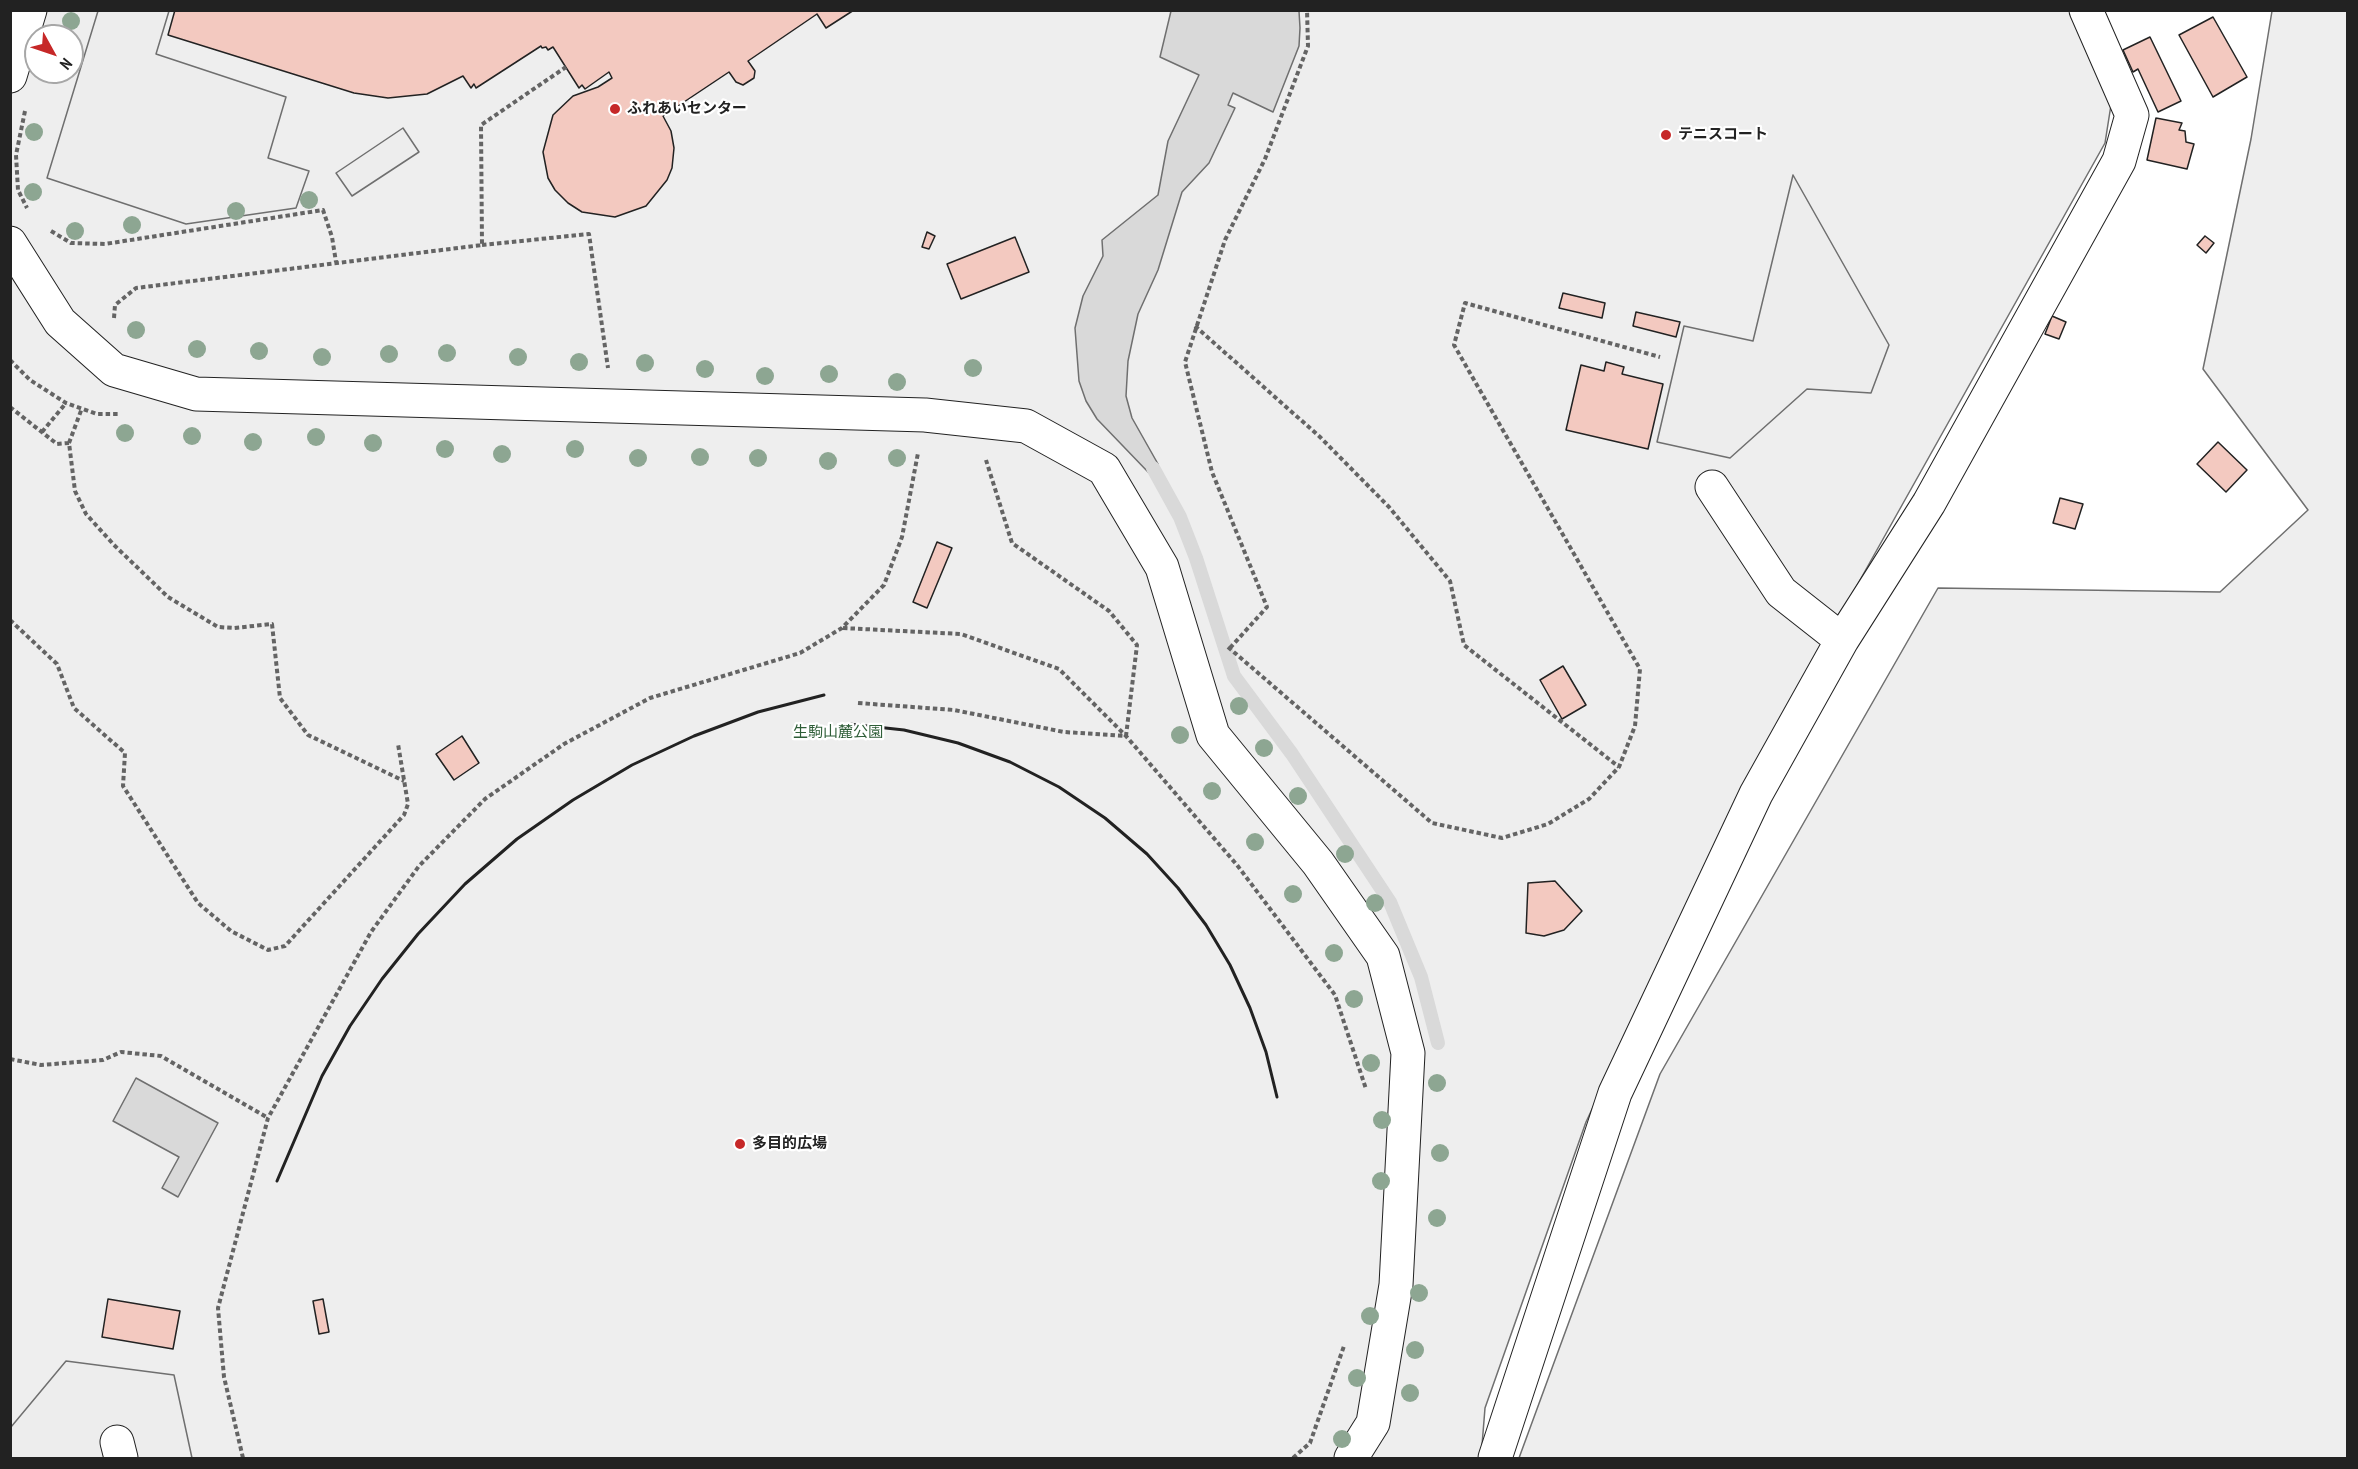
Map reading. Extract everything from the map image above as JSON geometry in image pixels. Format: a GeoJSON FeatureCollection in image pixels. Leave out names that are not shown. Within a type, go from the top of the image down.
{"type":"FeatureCollection","features":[{"type":"Feature","properties":{"kind":"street"},"geometry":{"type":"LineString","coordinates":[[10,76],[30,10]]}},
{"type":"Feature","properties":{"kind":"street"},"geometry":{"type":"LineString","coordinates":[[1495,1458],[1615,1093],[1756,794],[1842,640],[1929,503],[2119,161],[2132,116],[2086,10]]}},
{"type":"Feature","properties":{"kind":"street"},"geometry":{"type":"LineString","coordinates":[[10,243],[60,322],[114,370],[196,393],[925,416],[1026,426],[1104,469],[1162,567],[1213,735],[1318,863],[1383,956],[1408,1053],[1396,1285],[1373,1422],[1351,1458]]}},
{"type":"Feature","properties":{"kind":"street"},"geometry":{"type":"LineString","coordinates":[[1712,487],[1781,592],[1842,640]]}},
{"type":"Feature","properties":{"kind":"path"},"geometry":{"type":"LineString","coordinates":[[1230,648],[1267,607],[1209,461],[1185,362],[1225,240],[1265,159],[1308,46],[1307,10]]}},
{"type":"Feature","properties":{"kind":"path"},"geometry":{"type":"LineString","coordinates":[[482,245],[481,125],[566,67]]}},
{"type":"Feature","properties":{"kind":"path"},"geometry":{"type":"LineString","coordinates":[[27,105],[16,154],[18,190],[29,211]]}},
{"type":"Feature","properties":{"kind":"path"},"geometry":{"type":"LineString","coordinates":[[44,227],[71,243],[105,244],[323,210],[332,237],[336,262]]}},
{"type":"Feature","properties":{"kind":"path"},"geometry":{"type":"LineString","coordinates":[[114,322],[115,305],[136,288],[336,262],[589,234],[608,370]]}},
{"type":"Feature","properties":{"kind":"path"},"geometry":{"type":"LineString","coordinates":[[1222,642],[1432,823],[1502,838],[1548,824],[1589,799],[1619,767],[1635,726],[1640,669],[1454,345],[1465,303],[1660,357]]}},
{"type":"Feature","properties":{"kind":"path"},"geometry":{"type":"LineString","coordinates":[[1195,326],[1320,437],[1389,507],[1450,581],[1464,645],[1619,767]]}},
{"type":"Feature","properties":{"kind":"path"},"geometry":{"type":"LineString","coordinates":[[42,432],[66,403]]}},
{"type":"Feature","properties":{"kind":"path"},"geometry":{"type":"LineString","coordinates":[[10,407],[57,444],[69,443]]}},
{"type":"Feature","properties":{"kind":"path"},"geometry":{"type":"LineString","coordinates":[[82,408],[69,443],[75,491],[86,514],[114,545],[168,597],[218,627],[234,628],[272,624],[280,698],[308,735],[404,781]]}},
{"type":"Feature","properties":{"kind":"path"},"geometry":{"type":"LineString","coordinates":[[243,1458],[224,1377],[218,1308],[268,1118],[371,932],[419,866],[485,799],[564,744],[650,698],[800,653],[842,628],[884,585],[902,537],[918,452]]}},
{"type":"Feature","properties":{"kind":"path"},"geometry":{"type":"LineString","coordinates":[[986,457],[1012,543],[1109,611],[1137,645],[1126,736]]}},
{"type":"Feature","properties":{"kind":"path"},"geometry":{"type":"LineString","coordinates":[[10,620],[57,664],[74,708],[125,753],[123,786],[198,903],[231,931],[268,950],[285,946],[404,814],[408,804],[398,744]]}},
{"type":"Feature","properties":{"kind":"path"},"geometry":{"type":"LineString","coordinates":[[842,628],[961,634],[1059,669],[1126,736],[1237,865],[1335,995],[1366,1090]]}},
{"type":"Feature","properties":{"kind":"path"},"geometry":{"type":"LineString","coordinates":[[858,703],[954,710],[1064,732],[1126,736]]}},
{"type":"Feature","properties":{"kind":"path"},"geometry":{"type":"LineString","coordinates":[[10,1059],[41,1065],[103,1060],[121,1052],[161,1056],[268,1118]]}},
{"type":"Feature","properties":{"kind":"path"},"geometry":{"type":"LineString","coordinates":[[1293,1458],[1310,1443],[1345,1342]]}},
{"type":"Feature","properties":{"kind":"green space","name":"生駒山麓公園"},"geometry":{"type":"Polygon","coordinates":[[[2073,10],[2111,105],[2105,143],[1744,787],[1586,1122],[1485,1408],[1481,1458],[11,1458],[10,11],[2073,10]]]}},
{"type":"Feature","properties":{"kind":"green space"},"geometry":{"type":"Polygon","coordinates":[[[2272,11],[2347,11],[2347,1458],[1519,1458],[1660,1074],[1938,588],[2220,592],[2308,510],[2203,369],[2251,139],[2272,11]]]}},
{"type":"Feature","properties":{"kind":"shaded area"},"geometry":{"type":"Polygon","coordinates":[[[98,11],[169,11],[156,54],[286,97],[268,158],[309,171],[296,208],[186,224],[47,178],[76,84],[84,84],[84,57],[98,11]]]}},
{"type":"Feature","properties":{"kind":"shaded area"},"geometry":{"type":"Polygon","coordinates":[[[1171,11],[1299,11],[1300,28],[1299,46],[1273,112],[1233,93],[1228,105],[1235,108],[1209,163],[1182,192],[1158,270],[1138,314],[1128,361],[1126,396],[1132,418],[1158,464],[1148,472],[1097,419],[1086,401],[1079,381],[1075,328],[1083,296],[1103,256],[1102,240],[1158,195],[1168,141],[1199,75],[1160,57],[1171,11]]]}},
{"type":"Feature","properties":{"kind":"shaded area"},"geometry":{"type":"Polygon","coordinates":[[[403,128],[419,152],[352,196],[336,173],[403,128]]]}},
{"type":"Feature","properties":{"kind":"shaded area"},"geometry":{"type":"Polygon","coordinates":[[[1793,175],[1889,345],[1871,393],[1807,389],[1730,458],[1657,442],[1684,326],[1753,341],[1793,175]]]}},
{"type":"Feature","properties":{"kind":"shaded area"},"geometry":{"type":"Polygon","coordinates":[[[136,1078],[218,1123],[178,1197],[162,1188],[179,1157],[113,1121],[136,1078]]]}},
{"type":"Feature","properties":{"kind":"shaded area"},"geometry":{"type":"Polygon","coordinates":[[[66,1361],[174,1375],[192,1458],[11,1458],[11,1427],[66,1361]]]}},
{"type":"Feature","properties":{"kind":"building","name":"ふれあいセンター"},"geometry":{"type":"Polygon","coordinates":[[[175,10],[854,10],[826,28],[817,14],[748,61],[755,71],[754,78],[743,85],[736,82],[729,72],[663,116],[671,131],[674,148],[672,168],[667,180],[646,206],[615,217],[582,212],[568,203],[555,190],[548,178],[543,152],[553,115],[573,96],[598,87],[612,78],[609,72],[585,89],[582,85],[579,88],[553,47],[548,50],[541,46],[476,88],[474,84],[471,88],[463,76],[427,94],[388,98],[354,93],[168,35],[175,10]]]}},
{"type":"Feature","properties":{"kind":"building"},"geometry":{"type":"Polygon","coordinates":[[[2213,17],[2247,77],[2213,97],[2179,35],[2213,17]]]}},
{"type":"Feature","properties":{"kind":"building"},"geometry":{"type":"Polygon","coordinates":[[[2150,37],[2181,101],[2158,112],[2138,69],[2133,72],[2123,50],[2150,37]]]}},
{"type":"Feature","properties":{"kind":"building"},"geometry":{"type":"Polygon","coordinates":[[[2156,118],[2182,123],[2179,130],[2185,131],[2186,142],[2194,144],[2187,169],[2147,160],[2156,118]]]}},
{"type":"Feature","properties":{"kind":"building"},"geometry":{"type":"Polygon","coordinates":[[[927,232],[935,236],[929,249],[922,247],[927,232]]]}},
{"type":"Feature","properties":{"kind":"building"},"geometry":{"type":"Polygon","coordinates":[[[2205,236],[2214,243],[2206,253],[2197,245],[2205,236]]]}},
{"type":"Feature","properties":{"kind":"building"},"geometry":{"type":"Polygon","coordinates":[[[1015,237],[1029,272],[961,299],[947,264],[1015,237]]]}},
{"type":"Feature","properties":{"kind":"building"},"geometry":{"type":"Polygon","coordinates":[[[1563,293],[1605,303],[1602,318],[1559,308],[1563,293]]]}},
{"type":"Feature","properties":{"kind":"building"},"geometry":{"type":"Polygon","coordinates":[[[1636,312],[1680,322],[1676,337],[1633,326],[1636,312]]]}},
{"type":"Feature","properties":{"kind":"building"},"geometry":{"type":"Polygon","coordinates":[[[2052,316],[2066,322],[2059,339],[2045,334],[2052,316]]]}},
{"type":"Feature","properties":{"kind":"building"},"geometry":{"type":"Polygon","coordinates":[[[1606,362],[1624,367],[1622,374],[1663,384],[1648,449],[1566,430],[1581,365],[1604,371],[1606,362]]]}},
{"type":"Feature","properties":{"kind":"building"},"geometry":{"type":"Polygon","coordinates":[[[2218,442],[2247,470],[2226,492],[2197,464],[2218,442]]]}},
{"type":"Feature","properties":{"kind":"building"},"geometry":{"type":"Polygon","coordinates":[[[2060,498],[2083,504],[2075,529],[2053,523],[2060,498]]]}},
{"type":"Feature","properties":{"kind":"building"},"geometry":{"type":"Polygon","coordinates":[[[937,542],[952,548],[927,608],[913,602],[937,542]]]}},
{"type":"Feature","properties":{"kind":"building"},"geometry":{"type":"Polygon","coordinates":[[[1563,666],[1586,705],[1562,719],[1540,680],[1563,666]]]}},
{"type":"Feature","properties":{"kind":"building"},"geometry":{"type":"Polygon","coordinates":[[[462,736],[479,763],[454,780],[436,754],[462,736]]]}},
{"type":"Feature","properties":{"kind":"building"},"geometry":{"type":"Polygon","coordinates":[[[1555,881],[1582,911],[1564,930],[1544,936],[1526,933],[1528,883],[1555,881]]]}},
{"type":"Feature","properties":{"kind":"building"},"geometry":{"type":"Polygon","coordinates":[[[108,1299],[180,1311],[173,1349],[102,1337],[108,1299]]]}},
{"type":"Feature","properties":{"kind":"building"},"geometry":{"type":"Polygon","coordinates":[[[323,1299],[329,1332],[319,1334],[313,1301],[323,1299]]]}},
{"type":"Feature","properties":{"kind":"waterway"},"geometry":{"type":"LineString","coordinates":[[1153,468],[1180,517],[1196,558],[1234,676],[1292,754],[1390,902],[1421,977],[1438,1043]]}},
{"type":"Feature","properties":{"kind":"wall"},"geometry":{"type":"LineString","coordinates":[[277,1181],[322,1076],[350,1026],[382,979],[418,934],[465,884],[517,839],[573,800],[632,765],[694,736],[758,712],[824,695]]}},
{"type":"Feature","properties":{"kind":"wall"},"geometry":{"type":"LineString","coordinates":[[849,724],[904,730],[958,743],[1010,762],[1059,787],[1105,818],[1147,854],[1178,888],[1206,925],[1230,965],[1250,1008],[1266,1052],[1277,1097]]}},
{"type":"Feature","properties":{"kind":"place","name":"ふれあいセンター"},"geometry":{"type":"Point","coordinates":[615,109]}},
{"type":"Feature","properties":{"kind":"place","name":"テニスコート"},"geometry":{"type":"Point","coordinates":[1666,135]}},
{"type":"Feature","properties":{"kind":"place","name":"多目的広場"},"geometry":{"type":"Point","coordinates":[740,1144]}}]}
